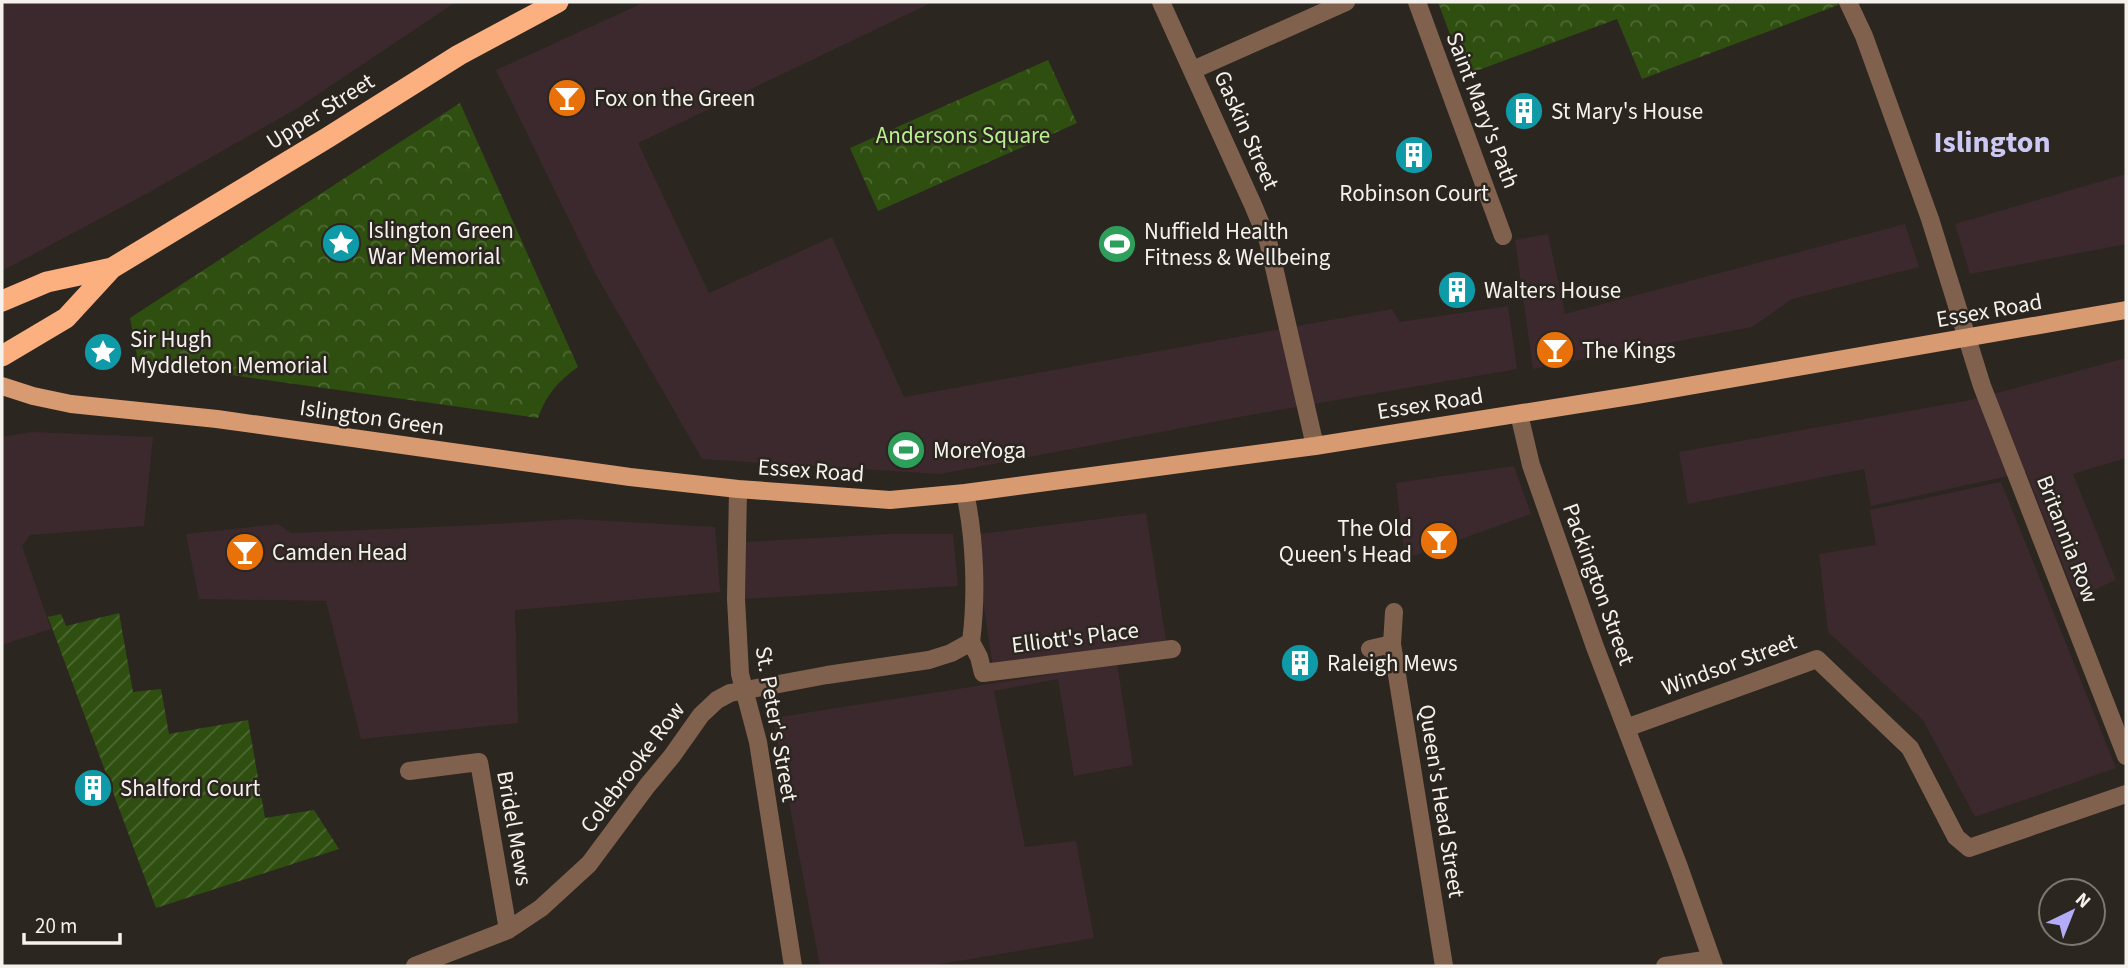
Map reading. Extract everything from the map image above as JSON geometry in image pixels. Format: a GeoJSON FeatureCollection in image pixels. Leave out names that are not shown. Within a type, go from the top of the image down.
{"type":"FeatureCollection","features":[{"type":"Feature","properties":{"kind":"highway","name":"Upper Street"},"geometry":{"type":"LineString","coordinates":[[2,356],[65,318],[113,268],[459,55],[558,2]]}},
{"type":"Feature","properties":{"kind":"highway","name":"Upper Street"},"geometry":{"type":"LineString","coordinates":[[2,301],[47,282],[113,268]]}},
{"type":"Feature","properties":{"kind":"main road","name":"Essex Road"},"geometry":{"type":"LineString","coordinates":[[738,489],[890,500],[965,493],[1315,446],[1519,414],[2126,310]]}},
{"type":"Feature","properties":{"kind":"main road","name":"Islington Green"},"geometry":{"type":"LineString","coordinates":[[2,386],[71,404],[217,419],[510,461],[738,489]]}},
{"type":"Feature","properties":{"kind":"street","name":"Gaskin Street"},"geometry":{"type":"LineString","coordinates":[[1161,2],[1268,241],[1315,446]]}},
{"type":"Feature","properties":{"kind":"street"},"geometry":{"type":"LineString","coordinates":[[1193,70],[1346,2]]}},
{"type":"Feature","properties":{"kind":"street","name":"Saint Mary's Path"},"geometry":{"type":"LineString","coordinates":[[1417,2],[1503,236]]}},
{"type":"Feature","properties":{"kind":"street","name":"Britannia Row"},"geometry":{"type":"LineString","coordinates":[[1848,2],[1864,36],[1930,219],[1987,398],[2126,755]]}},
{"type":"Feature","properties":{"kind":"street","name":"Packington Street"},"geometry":{"type":"LineString","coordinates":[[1519,414],[1531,465],[1594,646],[1679,867],[1712,962]]}},
{"type":"Feature","properties":{"kind":"street","name":"St. Peter's Street"},"geometry":{"type":"LineString","coordinates":[[738,489],[736,599],[740,674],[758,742],[793,966]]}},
{"type":"Feature","properties":{"kind":"street"},"geometry":{"type":"LineString","coordinates":[[965,493],[971,522],[974,608],[971,642]]}},
{"type":"Feature","properties":{"kind":"street","name":"Queen's Head Street"},"geometry":{"type":"LineString","coordinates":[[1394,612],[1392,644],[1444,966]]}},
{"type":"Feature","properties":{"kind":"street","name":"Colebrooke Row"},"geometry":{"type":"LineString","coordinates":[[415,966],[508,930],[541,908],[589,864],[701,715],[730,693],[929,660],[951,653],[971,642]]}},
{"type":"Feature","properties":{"kind":"street","name":"Elliott's Place"},"geometry":{"type":"LineString","coordinates":[[971,642],[983,673],[1172,649]]}},
{"type":"Feature","properties":{"kind":"street"},"geometry":{"type":"LineString","coordinates":[[1370,649],[1392,644]]}},
{"type":"Feature","properties":{"kind":"street","name":"Windsor Street"},"geometry":{"type":"LineString","coordinates":[[1626,729],[1817,659],[1910,748],[1956,837],[1969,848],[2126,794]]}},
{"type":"Feature","properties":{"kind":"street","name":"Bridel Mews"},"geometry":{"type":"LineString","coordinates":[[409,771],[479,762],[508,930]]}},
{"type":"Feature","properties":{"kind":"street"},"geometry":{"type":"LineString","coordinates":[[1665,966],[1712,962]]}},
{"type":"Feature","properties":{"kind":"shaded area"},"geometry":{"type":"Polygon","coordinates":[[[2,2],[456,2],[296,109],[148,193],[2,271],[2,2]]]}},
{"type":"Feature","properties":{"kind":"shaded area"},"geometry":{"type":"Polygon","coordinates":[[[645,2],[933,2],[638,143],[709,293],[832,237],[904,397],[1392,309],[1400,322],[1508,306],[1517,369],[1250,415],[940,474],[702,459],[595,273],[496,70],[645,2]]]}},
{"type":"Feature","properties":{"kind":"shaded area"},"geometry":{"type":"Polygon","coordinates":[[[2126,174],[2126,244],[1970,274],[1955,224],[2126,174]]]}},
{"type":"Feature","properties":{"kind":"shaded area"},"geometry":{"type":"Polygon","coordinates":[[[1905,224],[1919,267],[1792,299],[1752,327],[1533,369],[1515,240],[1548,234],[1565,314],[1905,224]]]}},
{"type":"Feature","properties":{"kind":"shaded area"},"geometry":{"type":"Polygon","coordinates":[[[2126,358],[2126,458],[2073,474],[2116,580],[2076,598],[2026,472],[1871,506],[1864,469],[1688,504],[1679,452],[1971,400],[2126,358]]]}},
{"type":"Feature","properties":{"kind":"shaded area"},"geometry":{"type":"Polygon","coordinates":[[[31,432],[153,437],[144,526],[30,535],[22,546],[51,629],[2,645],[2,437],[31,432]]]}},
{"type":"Feature","properties":{"kind":"shaded area"},"geometry":{"type":"Polygon","coordinates":[[[1514,466],[1531,514],[1405,559],[1396,483],[1514,466]]]}},
{"type":"Feature","properties":{"kind":"shaded area"},"geometry":{"type":"Polygon","coordinates":[[[2001,482],[2116,768],[1975,817],[1923,720],[1828,632],[1819,554],[1876,545],[1870,510],[2001,482]]]}},
{"type":"Feature","properties":{"kind":"shaded area"},"geometry":{"type":"Polygon","coordinates":[[[1146,513],[1166,641],[993,667],[981,589],[980,534],[1146,513]]]}},
{"type":"Feature","properties":{"kind":"shaded area"},"geometry":{"type":"Polygon","coordinates":[[[574,519],[715,527],[720,592],[515,610],[518,723],[361,739],[326,601],[199,599],[186,534],[278,524],[291,533],[574,519]]]}},
{"type":"Feature","properties":{"kind":"shaded area"},"geometry":{"type":"Polygon","coordinates":[[[889,534],[953,534],[958,586],[745,599],[746,542],[889,534]]]}},
{"type":"Feature","properties":{"kind":"shaded area"},"geometry":{"type":"Polygon","coordinates":[[[1117,664],[1133,765],[1074,776],[1058,679],[994,691],[1025,847],[1076,841],[1094,938],[929,966],[820,966],[773,718],[1117,664]]]}},
{"type":"Feature","properties":{"kind":"green space"},"geometry":{"type":"Polygon","coordinates":[[[1438,2],[1836,2],[1838,5],[1642,79],[1617,19],[1465,75],[1438,2]]]}},
{"type":"Feature","properties":{"kind":"green space","name":"Andersons Square"},"geometry":{"type":"Polygon","coordinates":[[[1048,60],[1077,123],[878,211],[850,148],[1048,60]]]}},
{"type":"Feature","properties":{"kind":"green space"},"geometry":{"type":"Polygon","coordinates":[[[460,103],[578,367],[554,389],[538,418],[138,362],[130,318],[460,103]]]}},
{"type":"Feature","properties":{"kind":"green space"},"geometry":{"type":"Polygon","coordinates":[[[103,333],[116,338],[121,351],[116,364],[103,369],[90,364],[85,351],[90,338],[103,333]]]}},
{"type":"Feature","properties":{"kind":"green space"},"geometry":{"type":"Polygon","coordinates":[[[119,613],[133,692],[161,689],[169,734],[248,720],[265,818],[314,810],[339,849],[156,908],[48,617],[61,614],[66,626],[119,613]]]}},
{"type":"Feature","properties":{"kind":"place","name":"Fox on the Green"},"geometry":{"type":"Point","coordinates":[567,98]}},
{"type":"Feature","properties":{"kind":"place","name":"St Mary's House"},"geometry":{"type":"Point","coordinates":[1524,111]}},
{"type":"Feature","properties":{"kind":"place","name":"Robinson Court"},"geometry":{"type":"Point","coordinates":[1414,155]}},
{"type":"Feature","properties":{"kind":"place","name":"Islington Green War Memorial"},"geometry":{"type":"Point","coordinates":[341,243]}},
{"type":"Feature","properties":{"kind":"place","name":"Nuffield Health Fitness & Wellbeing"},"geometry":{"type":"Point","coordinates":[1117,244]}},
{"type":"Feature","properties":{"kind":"place","name":"Walters House"},"geometry":{"type":"Point","coordinates":[1457,290]}},
{"type":"Feature","properties":{"kind":"place","name":"The Kings"},"geometry":{"type":"Point","coordinates":[1555,350]}},
{"type":"Feature","properties":{"kind":"place","name":"Sir Hugh Myddleton Memorial"},"geometry":{"type":"Point","coordinates":[103,352]}},
{"type":"Feature","properties":{"kind":"place","name":"MoreYoga"},"geometry":{"type":"Point","coordinates":[906,450]}},
{"type":"Feature","properties":{"kind":"place","name":"The Old Queen's Head"},"geometry":{"type":"Point","coordinates":[1439,541]}},
{"type":"Feature","properties":{"kind":"place","name":"Camden Head"},"geometry":{"type":"Point","coordinates":[245,552]}},
{"type":"Feature","properties":{"kind":"place","name":"Raleigh Mews"},"geometry":{"type":"Point","coordinates":[1300,663]}},
{"type":"Feature","properties":{"kind":"place","name":"Shalford Court"},"geometry":{"type":"Point","coordinates":[93,788]}},
{"type":"Feature","properties":{"kind":"district","name":"Islington"},"geometry":{"type":"Point","coordinates":[1992,142]}}]}
